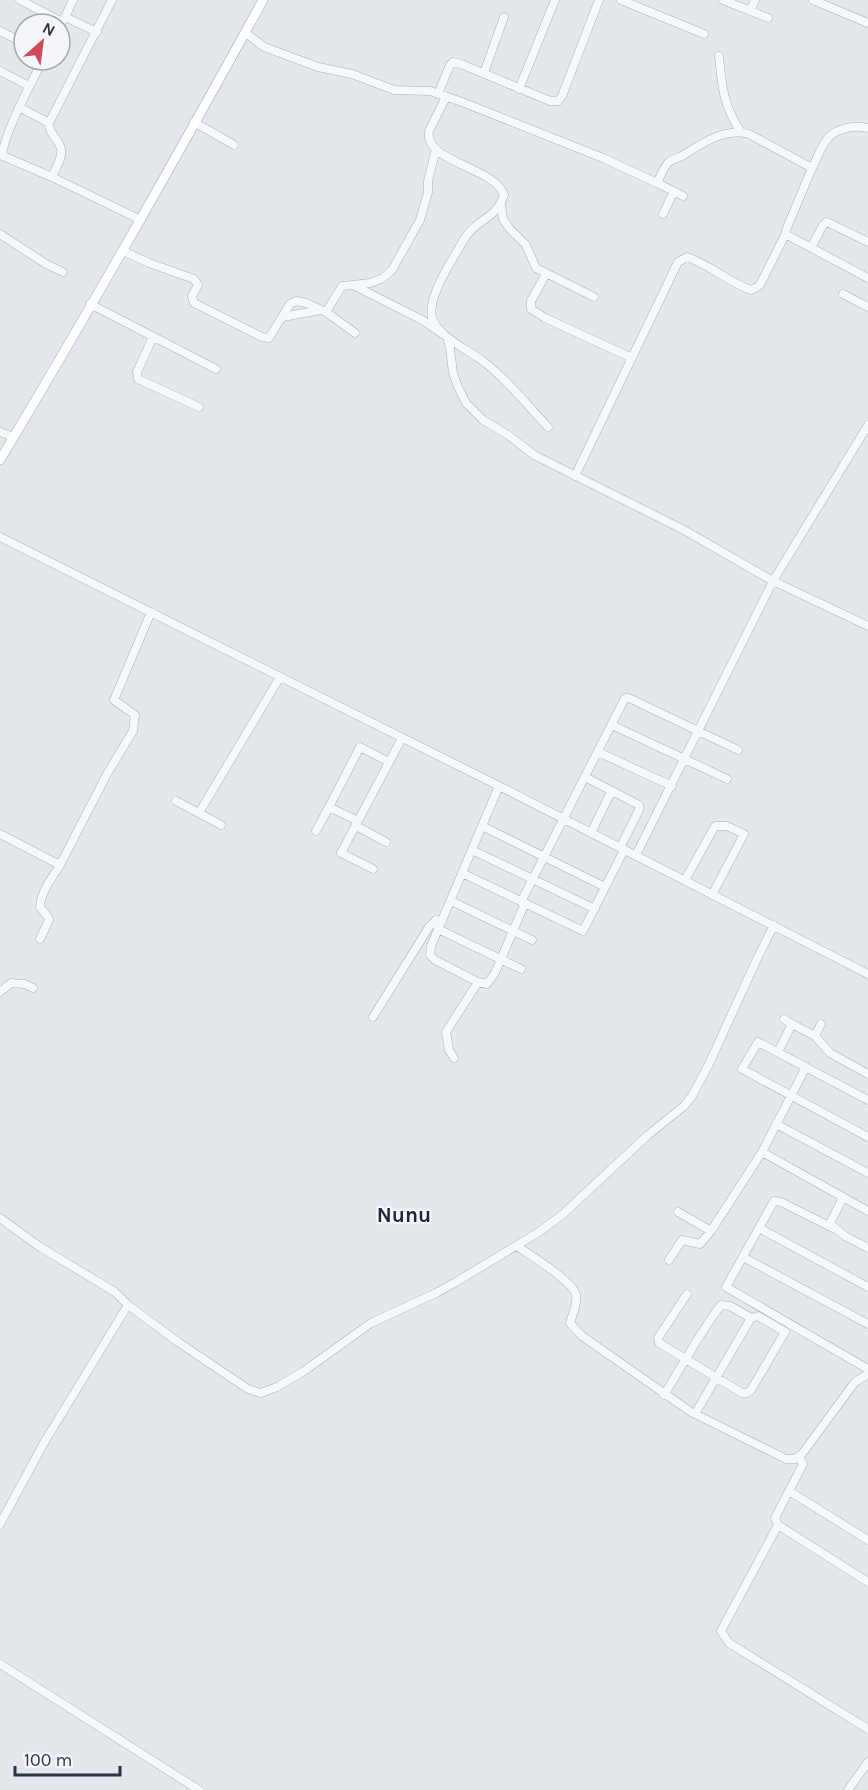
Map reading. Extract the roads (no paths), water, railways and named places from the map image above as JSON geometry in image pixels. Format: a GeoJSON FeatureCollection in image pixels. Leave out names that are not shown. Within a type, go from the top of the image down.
{"type":"FeatureCollection","features":[{"type":"Feature","properties":{"kind":"main road"},"geometry":{"type":"LineString","coordinates":[[0,460],[141,220],[263,0]]}},
{"type":"Feature","properties":{"kind":"street"},"geometry":{"type":"LineString","coordinates":[[20,0],[44,12]]}},
{"type":"Feature","properties":{"kind":"street"},"geometry":{"type":"LineString","coordinates":[[52,177],[61,155],[61,148],[48,127],[49,123],[112,0]]}},
{"type":"Feature","properties":{"kind":"street"},"geometry":{"type":"LineString","coordinates":[[519,89],[555,0]]}},
{"type":"Feature","properties":{"kind":"street"},"geometry":{"type":"LineString","coordinates":[[438,94],[453,62],[550,101],[558,101],[562,96],[599,0]]}},
{"type":"Feature","properties":{"kind":"street"},"geometry":{"type":"LineString","coordinates":[[723,0],[768,18]]}},
{"type":"Feature","properties":{"kind":"street"},"geometry":{"type":"LineString","coordinates":[[750,11],[754,0]]}},
{"type":"Feature","properties":{"kind":"street"},"geometry":{"type":"LineString","coordinates":[[813,0],[868,23]]}},
{"type":"Feature","properties":{"kind":"street"},"geometry":{"type":"LineString","coordinates":[[626,1],[704,34]]}},
{"type":"Feature","properties":{"kind":"street"},"geometry":{"type":"LineString","coordinates":[[484,73],[504,17]]}},
{"type":"Feature","properties":{"kind":"street"},"geometry":{"type":"LineString","coordinates":[[72,24],[97,32]]}},
{"type":"Feature","properties":{"kind":"street"},"geometry":{"type":"LineString","coordinates":[[246,33],[264,47],[318,68],[352,74],[394,90],[430,91],[462,102],[603,158],[683,196]]}},
{"type":"Feature","properties":{"kind":"street"},"geometry":{"type":"LineString","coordinates":[[719,56],[723,99],[741,132]]}},
{"type":"Feature","properties":{"kind":"street"},"geometry":{"type":"LineString","coordinates":[[0,71],[29,86]]}},
{"type":"Feature","properties":{"kind":"street"},"geometry":{"type":"LineString","coordinates":[[37,72],[6,125],[1,156],[52,177],[141,220]]}},
{"type":"Feature","properties":{"kind":"street"},"geometry":{"type":"LineString","coordinates":[[446,97],[428,136],[431,144],[455,161],[502,187],[504,195],[496,212],[469,231],[449,265],[436,293],[432,309],[432,317],[436,325],[447,336],[453,373],[466,403],[474,412],[534,455],[684,530],[773,580],[868,626]]}},
{"type":"Feature","properties":{"kind":"street"},"geometry":{"type":"LineString","coordinates":[[19,106],[49,123]]}},
{"type":"Feature","properties":{"kind":"street"},"geometry":{"type":"LineString","coordinates":[[194,122],[234,145]]}},
{"type":"Feature","properties":{"kind":"street"},"geometry":{"type":"LineString","coordinates":[[575,476],[678,262],[687,257],[740,286],[751,290],[759,286],[786,233],[812,168],[828,137],[846,128],[855,126],[868,128]]}},
{"type":"Feature","properties":{"kind":"street"},"geometry":{"type":"LineString","coordinates":[[657,183],[671,161],[708,140],[741,132],[749,134],[812,168]]}},
{"type":"Feature","properties":{"kind":"street"},"geometry":{"type":"LineString","coordinates":[[283,316],[323,311],[342,286],[370,283],[383,278],[392,270],[420,220],[436,149]]}},
{"type":"Feature","properties":{"kind":"street"},"geometry":{"type":"LineString","coordinates":[[663,214],[674,191]]}},
{"type":"Feature","properties":{"kind":"street"},"geometry":{"type":"LineString","coordinates":[[501,205],[504,219],[509,228],[526,245],[536,268],[594,297]]}},
{"type":"Feature","properties":{"kind":"street"},"geometry":{"type":"LineString","coordinates":[[811,249],[823,225],[827,222],[868,242]]}},
{"type":"Feature","properties":{"kind":"street"},"geometry":{"type":"LineString","coordinates":[[786,233],[787,236],[868,278]]}},
{"type":"Feature","properties":{"kind":"street"},"geometry":{"type":"LineString","coordinates":[[0,234],[46,264],[63,272]]}},
{"type":"Feature","properties":{"kind":"street"},"geometry":{"type":"LineString","coordinates":[[123,251],[194,279],[198,285],[192,296],[194,303],[262,337],[269,338],[290,304],[296,301],[323,311],[355,333]]}},
{"type":"Feature","properties":{"kind":"street"},"geometry":{"type":"LineString","coordinates":[[546,274],[531,301],[531,309],[545,318],[632,357]]}},
{"type":"Feature","properties":{"kind":"street"},"geometry":{"type":"LineString","coordinates":[[353,285],[424,321],[483,361],[548,427]]}},
{"type":"Feature","properties":{"kind":"street"},"geometry":{"type":"LineString","coordinates":[[843,294],[868,307]]}},
{"type":"Feature","properties":{"kind":"street"},"geometry":{"type":"LineString","coordinates":[[90,304],[216,369]]}},
{"type":"Feature","properties":{"kind":"street"},"geometry":{"type":"LineString","coordinates":[[153,337],[137,372],[138,379],[198,407]]}},
{"type":"Feature","properties":{"kind":"street"},"geometry":{"type":"LineString","coordinates":[[636,855],[773,580],[868,425]]}},
{"type":"Feature","properties":{"kind":"street"},"geometry":{"type":"LineString","coordinates":[[0,432],[14,437]]}},
{"type":"Feature","properties":{"kind":"street"},"geometry":{"type":"LineString","coordinates":[[0,537],[499,786],[868,974]]}},
{"type":"Feature","properties":{"kind":"street"},"geometry":{"type":"LineString","coordinates":[[40,939],[48,920],[40,907],[44,890],[133,731],[135,715],[114,700],[152,612]]}},
{"type":"Feature","properties":{"kind":"street"},"geometry":{"type":"LineString","coordinates":[[199,813],[280,677]]}},
{"type":"Feature","properties":{"kind":"street"},"geometry":{"type":"LineString","coordinates":[[499,786],[431,946],[430,955],[435,960],[484,984],[489,983],[501,959],[532,878],[624,700],[628,697],[738,750]]}},
{"type":"Feature","properties":{"kind":"street"},"geometry":{"type":"LineString","coordinates":[[612,725],[727,779]]}},
{"type":"Feature","properties":{"kind":"street"},"geometry":{"type":"LineString","coordinates":[[373,869],[341,853],[402,738]]}},
{"type":"Feature","properties":{"kind":"street"},"geometry":{"type":"LineString","coordinates":[[316,831],[360,747],[389,762]]}},
{"type":"Feature","properties":{"kind":"street"},"geometry":{"type":"LineString","coordinates":[[598,752],[672,786]]}},
{"type":"Feature","properties":{"kind":"street"},"geometry":{"type":"LineString","coordinates":[[462,873],[582,931],[585,930],[640,807],[585,777]]}},
{"type":"Feature","properties":{"kind":"street"},"geometry":{"type":"LineString","coordinates":[[591,833],[611,792]]}},
{"type":"Feature","properties":{"kind":"street"},"geometry":{"type":"LineString","coordinates":[[176,801],[221,825]]}},
{"type":"Feature","properties":{"kind":"street"},"geometry":{"type":"LineString","coordinates":[[329,807],[386,842]]}},
{"type":"Feature","properties":{"kind":"street"},"geometry":{"type":"LineString","coordinates":[[482,826],[605,887]]}},
{"type":"Feature","properties":{"kind":"street"},"geometry":{"type":"LineString","coordinates":[[685,880],[715,826],[727,826],[744,834],[712,896]]}},
{"type":"Feature","properties":{"kind":"street"},"geometry":{"type":"LineString","coordinates":[[0,834],[60,865]]}},
{"type":"Feature","properties":{"kind":"street"},"geometry":{"type":"LineString","coordinates":[[471,850],[595,909]]}},
{"type":"Feature","properties":{"kind":"street"},"geometry":{"type":"LineString","coordinates":[[451,901],[532,940]]}},
{"type":"Feature","properties":{"kind":"street"},"geometry":{"type":"LineString","coordinates":[[373,1017],[429,927],[436,920],[440,925],[521,969]]}},
{"type":"Feature","properties":{"kind":"street"},"geometry":{"type":"LineString","coordinates":[[0,1218],[40,1247],[115,1292],[128,1305],[178,1342],[248,1389],[261,1393],[304,1371],[371,1323],[436,1293],[517,1246],[563,1214],[648,1135],[684,1106],[709,1064],[774,925]]}},
{"type":"Feature","properties":{"kind":"street"},"geometry":{"type":"LineString","coordinates":[[454,1058],[449,1050],[446,1032],[478,982]]}},
{"type":"Feature","properties":{"kind":"street"},"geometry":{"type":"LineString","coordinates":[[0,992],[11,983],[26,984],[33,988]]}},
{"type":"Feature","properties":{"kind":"street"},"geometry":{"type":"LineString","coordinates":[[784,1019],[814,1036],[830,1053],[868,1074]]}},
{"type":"Feature","properties":{"kind":"street"},"geometry":{"type":"LineString","coordinates":[[778,1052],[792,1024]]}},
{"type":"Feature","properties":{"kind":"street"},"geometry":{"type":"LineString","coordinates":[[814,1036],[821,1024]]}},
{"type":"Feature","properties":{"kind":"street"},"geometry":{"type":"LineString","coordinates":[[868,1100],[758,1042],[742,1070],[868,1137]]}},
{"type":"Feature","properties":{"kind":"street"},"geometry":{"type":"LineString","coordinates":[[669,1260],[682,1240],[700,1244],[711,1231],[762,1152],[806,1067]]}},
{"type":"Feature","properties":{"kind":"street"},"geometry":{"type":"LineString","coordinates":[[776,1124],[868,1173]]}},
{"type":"Feature","properties":{"kind":"street"},"geometry":{"type":"LineString","coordinates":[[762,1152],[868,1211]]}},
{"type":"Feature","properties":{"kind":"street"},"geometry":{"type":"LineString","coordinates":[[832,1228],[831,1221],[843,1198]]}},
{"type":"Feature","properties":{"kind":"street"},"geometry":{"type":"LineString","coordinates":[[868,1248],[777,1201],[774,1202],[726,1287],[868,1369]]}},
{"type":"Feature","properties":{"kind":"street"},"geometry":{"type":"LineString","coordinates":[[678,1212],[711,1231]]}},
{"type":"Feature","properties":{"kind":"street"},"geometry":{"type":"LineString","coordinates":[[759,1228],[868,1287]]}},
{"type":"Feature","properties":{"kind":"street"},"geometry":{"type":"LineString","coordinates":[[517,1246],[565,1281],[576,1292],[577,1299],[570,1323],[582,1336],[664,1395],[695,1414],[786,1459],[793,1460],[799,1457],[855,1382],[868,1374]]}},
{"type":"Feature","properties":{"kind":"street"},"geometry":{"type":"LineString","coordinates":[[743,1257],[868,1324]]}},
{"type":"Feature","properties":{"kind":"street"},"geometry":{"type":"LineString","coordinates":[[664,1395],[686,1359],[721,1305],[730,1306],[752,1318],[758,1317],[785,1332],[748,1393],[742,1393],[717,1377],[686,1359],[662,1346],[658,1341],[687,1294]]}},
{"type":"Feature","properties":{"kind":"street"},"geometry":{"type":"LineString","coordinates":[[0,1524],[45,1441],[128,1305]]}},
{"type":"Feature","properties":{"kind":"street"},"geometry":{"type":"LineString","coordinates":[[695,1414],[752,1318]]}},
{"type":"Feature","properties":{"kind":"street"},"geometry":{"type":"LineString","coordinates":[[799,1457],[803,1464],[775,1518],[778,1525],[868,1582]]}},
{"type":"Feature","properties":{"kind":"street"},"geometry":{"type":"LineString","coordinates":[[789,1491],[868,1540]]}},
{"type":"Feature","properties":{"kind":"street"},"geometry":{"type":"LineString","coordinates":[[778,1525],[721,1631],[729,1643],[868,1729]]}},
{"type":"Feature","properties":{"kind":"street"},"geometry":{"type":"LineString","coordinates":[[0,1664],[187,1787],[199,1790]]}},
{"type":"Feature","properties":{"kind":"street"},"geometry":{"type":"LineString","coordinates":[[848,1790],[868,1762]]}},
{"type":"Feature","properties":{"kind":"district","name":"Nunu"},"geometry":{"type":"Point","coordinates":[404,1215]}}]}
